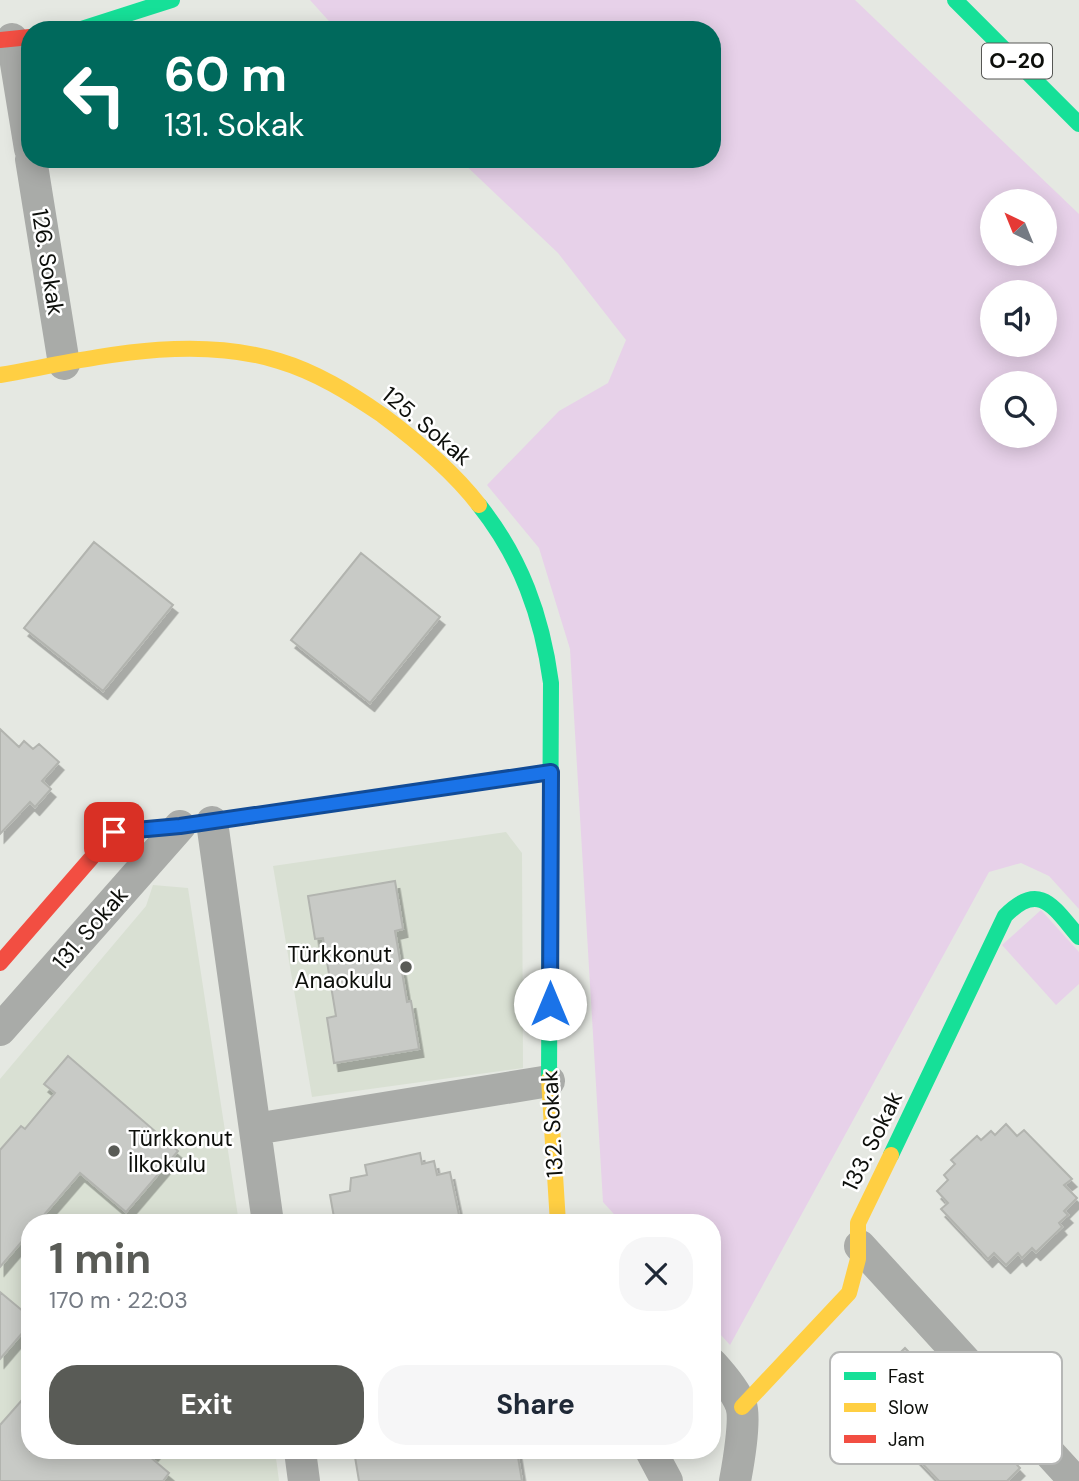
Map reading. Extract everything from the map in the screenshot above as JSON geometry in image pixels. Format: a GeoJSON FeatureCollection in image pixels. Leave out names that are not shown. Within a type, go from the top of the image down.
{"type":"FeatureCollection","features":[{"type":"Feature","properties":{"kind":"main road"},"geometry":{"type":"LineString","coordinates":[[106,21],[172,0]]}},
{"type":"Feature","properties":{"kind":"main road","name":"O-20"},"geometry":{"type":"LineString","coordinates":[[955,0],[1079,124]]}},
{"type":"Feature","properties":{"kind":"main road","name":"125. Sokak"},"geometry":{"type":"LineString","coordinates":[[0,375],[178,350],[212,349],[282,360],[317,374],[378,411],[456,479],[499,531],[517,559],[546,643],[551,683],[551,772]]}},
{"type":"Feature","properties":{"kind":"main road","name":"131. Sokak"},"geometry":{"type":"LineString","coordinates":[[0,963],[114,832],[212,822],[551,772]]}},
{"type":"Feature","properties":{"kind":"main road","name":"132. Sokak"},"geometry":{"type":"LineString","coordinates":[[551,772],[550,1081],[557,1214]]}},
{"type":"Feature","properties":{"kind":"main road","name":"133. Sokak"},"geometry":{"type":"LineString","coordinates":[[742,1407],[849,1293],[855,1278],[860,1246],[858,1223],[1005,916],[1016,903],[1029,898],[1045,900],[1079,937]]}},
{"type":"Feature","properties":{"kind":"street"},"geometry":{"type":"LineString","coordinates":[[14,39],[21,87]]}},
{"type":"Feature","properties":{"kind":"street","name":"126. Sokak"},"geometry":{"type":"LineString","coordinates":[[32,168],[64,364]]}},
{"type":"Feature","properties":{"kind":"street"},"geometry":{"type":"LineString","coordinates":[[212,822],[267,1214]]}},
{"type":"Feature","properties":{"kind":"street","name":"131. Sokak"},"geometry":{"type":"LineString","coordinates":[[0,1030],[180,826]]}},
{"type":"Feature","properties":{"kind":"street"},"geometry":{"type":"LineString","coordinates":[[255,1129],[550,1081]]}},
{"type":"Feature","properties":{"kind":"street"},"geometry":{"type":"LineString","coordinates":[[860,1246],[957,1352]]}},
{"type":"Feature","properties":{"kind":"street"},"geometry":{"type":"LineString","coordinates":[[721,1375],[742,1407],[740,1460],[735,1481]]}},
{"type":"Feature","properties":{"kind":"street"},"geometry":{"type":"LineString","coordinates":[[301,1459],[304,1481]]}},
{"type":"Feature","properties":{"kind":"street"},"geometry":{"type":"LineString","coordinates":[[655,1459],[667,1481]]}},
{"type":"Feature","properties":{"kind":"street"},"geometry":{"type":"LineString","coordinates":[[1059,1464],[1075,1481]]}},
{"type":"Feature","properties":{"kind":"shaded area"},"geometry":{"type":"Polygon","coordinates":[[[310,0],[855,0],[1053,189],[980,189],[980,266],[1057,266],[1057,193],[1079,214],[1079,909],[1049,876],[1021,863],[989,872],[730,1345],[721,1335],[721,1214],[614,1214],[603,1202],[570,649],[539,548],[487,485],[559,411],[608,383],[626,340],[558,253],[468,168],[721,168],[721,21],[329,21],[310,0]]]}},
{"type":"Feature","properties":{"kind":"shaded area","name":"Türkkonut Anaokulu"},"geometry":{"type":"Polygon","coordinates":[[[506,832],[522,853],[523,1068],[312,1097],[273,866],[506,832]]]}},
{"type":"Feature","properties":{"kind":"shaded area","name":"Türkkonut İlkokulu"},"geometry":{"type":"Polygon","coordinates":[[[153,885],[188,888],[238,1214],[21,1214],[21,1459],[276,1459],[279,1481],[0,1481],[0,1079],[146,906],[153,885]]]}},
{"type":"Feature","properties":{"kind":"shaded area"},"geometry":{"type":"Polygon","coordinates":[[[1041,910],[1079,952],[1079,984],[1056,1005],[1002,945],[1041,910]]]}},
{"type":"Feature","properties":{"kind":"building"},"geometry":{"type":"Polygon","coordinates":[[[94,542],[173,605],[103,691],[24,628],[94,542]]]}},
{"type":"Feature","properties":{"kind":"building"},"geometry":{"type":"Polygon","coordinates":[[[361,553],[440,617],[370,703],[291,640],[361,553]]]}},
{"type":"Feature","properties":{"kind":"building"},"geometry":{"type":"Polygon","coordinates":[[[0,729],[19,747],[24,741],[33,749],[39,744],[59,762],[42,781],[51,789],[35,807],[30,802],[0,834],[0,729]]]}},
{"type":"Feature","properties":{"kind":"building"},"geometry":{"type":"Polygon","coordinates":[[[395,881],[403,929],[395,931],[407,1002],[411,1001],[419,1049],[334,1063],[327,1018],[336,1016],[323,938],[315,939],[308,896],[395,881]]]}},
{"type":"Feature","properties":{"kind":"building"},"geometry":{"type":"Polygon","coordinates":[[[68,1056],[178,1151],[126,1212],[80,1173],[45,1214],[21,1214],[21,1242],[0,1267],[0,1150],[21,1126],[25,1129],[55,1093],[44,1084],[68,1056]]]}},
{"type":"Feature","properties":{"kind":"building"},"geometry":{"type":"Polygon","coordinates":[[[1006,1124],[1017,1136],[1024,1130],[1072,1179],[1064,1185],[1077,1198],[1064,1211],[1068,1215],[1059,1223],[1062,1227],[1036,1252],[1032,1248],[1022,1258],[1018,1253],[1006,1265],[994,1253],[988,1259],[941,1209],[948,1203],[937,1191],[948,1180],[944,1175],[955,1164],[951,1160],[977,1136],[981,1140],[991,1131],[995,1135],[1006,1124]]]}},
{"type":"Feature","properties":{"kind":"building"},"geometry":{"type":"Polygon","coordinates":[[[420,1153],[422,1164],[434,1161],[437,1175],[450,1172],[459,1214],[333,1214],[330,1195],[350,1191],[351,1178],[367,1175],[365,1165],[420,1153]]]}},
{"type":"Feature","properties":{"kind":"building"},"geometry":{"type":"Polygon","coordinates":[[[0,1292],[21,1310],[21,1334],[0,1359],[0,1292]]]}},
{"type":"Feature","properties":{"kind":"building"},"geometry":{"type":"Polygon","coordinates":[[[21,1401],[21,1459],[152,1459],[169,1473],[163,1481],[0,1481],[0,1425],[21,1401]]]}},
{"type":"Feature","properties":{"kind":"building"},"geometry":{"type":"Polygon","coordinates":[[[355,1459],[518,1459],[522,1481],[359,1481],[355,1459]]]}},
{"type":"Feature","properties":{"kind":"building"},"geometry":{"type":"Polygon","coordinates":[[[923,1464],[1016,1464],[1020,1468],[1007,1481],[939,1481],[923,1464]]]}},
{"type":"Feature","properties":{"kind":"traffic: fast"},"geometry":{"type":"LineString","coordinates":[[106,21],[172,0]]}},
{"type":"Feature","properties":{"kind":"traffic: fast"},"geometry":{"type":"LineString","coordinates":[[955,0],[1079,124]]}},
{"type":"Feature","properties":{"kind":"traffic: fast"},"geometry":{"type":"LineString","coordinates":[[479,505],[507,546],[527,589],[542,634],[551,683],[549,1079]]}},
{"type":"Feature","properties":{"kind":"traffic: fast"},"geometry":{"type":"LineString","coordinates":[[891,1155],[1005,916],[1017,905],[1037,899],[1054,908],[1079,937]]}},
{"type":"Feature","properties":{"kind":"traffic: slow"},"geometry":{"type":"LineString","coordinates":[[0,375],[104,356],[175,349],[245,353],[279,361],[332,384],[382,415],[434,457],[479,505]]}},
{"type":"Feature","properties":{"kind":"traffic: slow"},"geometry":{"type":"LineString","coordinates":[[297,809],[551,772]]}},
{"type":"Feature","properties":{"kind":"traffic: slow"},"geometry":{"type":"LineString","coordinates":[[549,1079],[557,1214]]}},
{"type":"Feature","properties":{"kind":"traffic: slow"},"geometry":{"type":"LineString","coordinates":[[742,1407],[849,1293],[858,1259],[858,1223],[891,1155]]}},
{"type":"Feature","properties":{"kind":"traffic: jam"},"geometry":{"type":"LineString","coordinates":[[0,40],[21,38]]}},
{"type":"Feature","properties":{"kind":"traffic: jam"},"geometry":{"type":"LineString","coordinates":[[0,963],[114,832],[180,826],[297,809]]}},
{"type":"Feature","properties":{"kind":"place","name":"Türkkonut Anaokulu"},"geometry":{"type":"Point","coordinates":[406,967]}},
{"type":"Feature","properties":{"kind":"place","name":"Türkkonut İlkokulu"},"geometry":{"type":"Point","coordinates":[114,1151]}},
{"type":"Feature","properties":{"kind":"route"},"geometry":{"type":"LineString","coordinates":[[114,832],[180,826],[551,772],[550,1004]]}}]}
